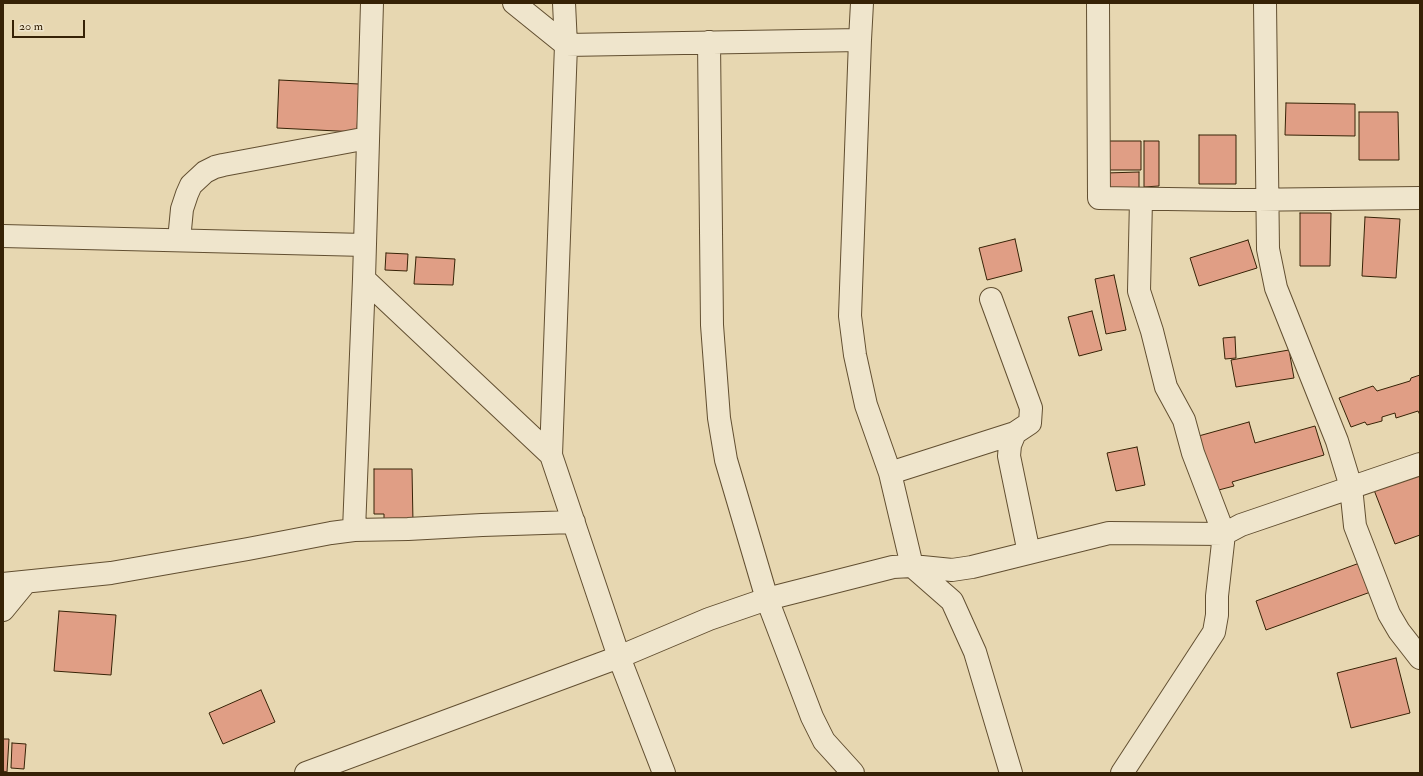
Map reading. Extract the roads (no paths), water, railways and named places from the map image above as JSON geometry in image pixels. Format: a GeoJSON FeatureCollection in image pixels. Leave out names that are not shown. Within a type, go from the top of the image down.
{"type":"FeatureCollection","features":[{"type":"Feature","properties":{"kind":"street"},"geometry":{"type":"LineString","coordinates":[[354,530],[364,280],[372,3]]}},
{"type":"Feature","properties":{"kind":"street"},"geometry":{"type":"LineString","coordinates":[[514,3],[566,45],[860,40]]}},
{"type":"Feature","properties":{"kind":"street"},"geometry":{"type":"LineString","coordinates":[[564,3],[566,45],[551,455],[619,657],[664,773]]}},
{"type":"Feature","properties":{"kind":"street"},"geometry":{"type":"LineString","coordinates":[[862,3],[850,316],[855,355],[866,405],[890,473],[912,566],[952,601],[975,652],[1010,773]]}},
{"type":"Feature","properties":{"kind":"street"},"geometry":{"type":"LineString","coordinates":[[1098,3],[1099,198],[1267,200],[1420,198]]}},
{"type":"Feature","properties":{"kind":"street"},"geometry":{"type":"LineString","coordinates":[[1265,3],[1268,249],[1276,288],[1337,441],[1351,487],[1355,526],[1389,614],[1399,631],[1420,658]]}},
{"type":"Feature","properties":{"kind":"street"},"geometry":{"type":"LineString","coordinates":[[709,42],[712,324],[719,418],[726,460],[767,599],[812,717],[824,741],[853,773]]}},
{"type":"Feature","properties":{"kind":"street"},"geometry":{"type":"LineString","coordinates":[[179,240],[182,209],[187,194],[191,185],[205,172],[223,165],[368,138]]}},
{"type":"Feature","properties":{"kind":"street"},"geometry":{"type":"LineString","coordinates":[[1128,770],[1214,632],[1217,615],[1217,596],[1224,534],[1193,453],[1184,420],[1166,387],[1140,291],[1141,199]]}},
{"type":"Feature","properties":{"kind":"street"},"geometry":{"type":"LineString","coordinates":[[3,236],[365,245]]}},
{"type":"Feature","properties":{"kind":"street"},"geometry":{"type":"LineString","coordinates":[[364,280],[551,455]]}},
{"type":"Feature","properties":{"kind":"street"},"geometry":{"type":"LineString","coordinates":[[890,473],[1015,433],[1030,423],[1031,408],[991,299]]}},
{"type":"Feature","properties":{"kind":"street"},"geometry":{"type":"LineString","coordinates":[[1015,433],[1010,445],[1009,456],[1029,553]]}},
{"type":"Feature","properties":{"kind":"street"},"geometry":{"type":"LineString","coordinates":[[306,773],[619,657],[709,619],[767,599],[893,567],[912,566],[952,570],[972,567],[1109,533],[1224,534],[1241,525],[1420,464]]}},
{"type":"Feature","properties":{"kind":"street"},"geometry":{"type":"LineString","coordinates":[[3,584],[111,573],[248,550],[331,533],[354,530],[408,530],[482,525],[574,522]]}},
{"type":"Feature","properties":{"kind":"street"},"geometry":{"type":"LineString","coordinates":[[3,610],[26,582]]}}]}
